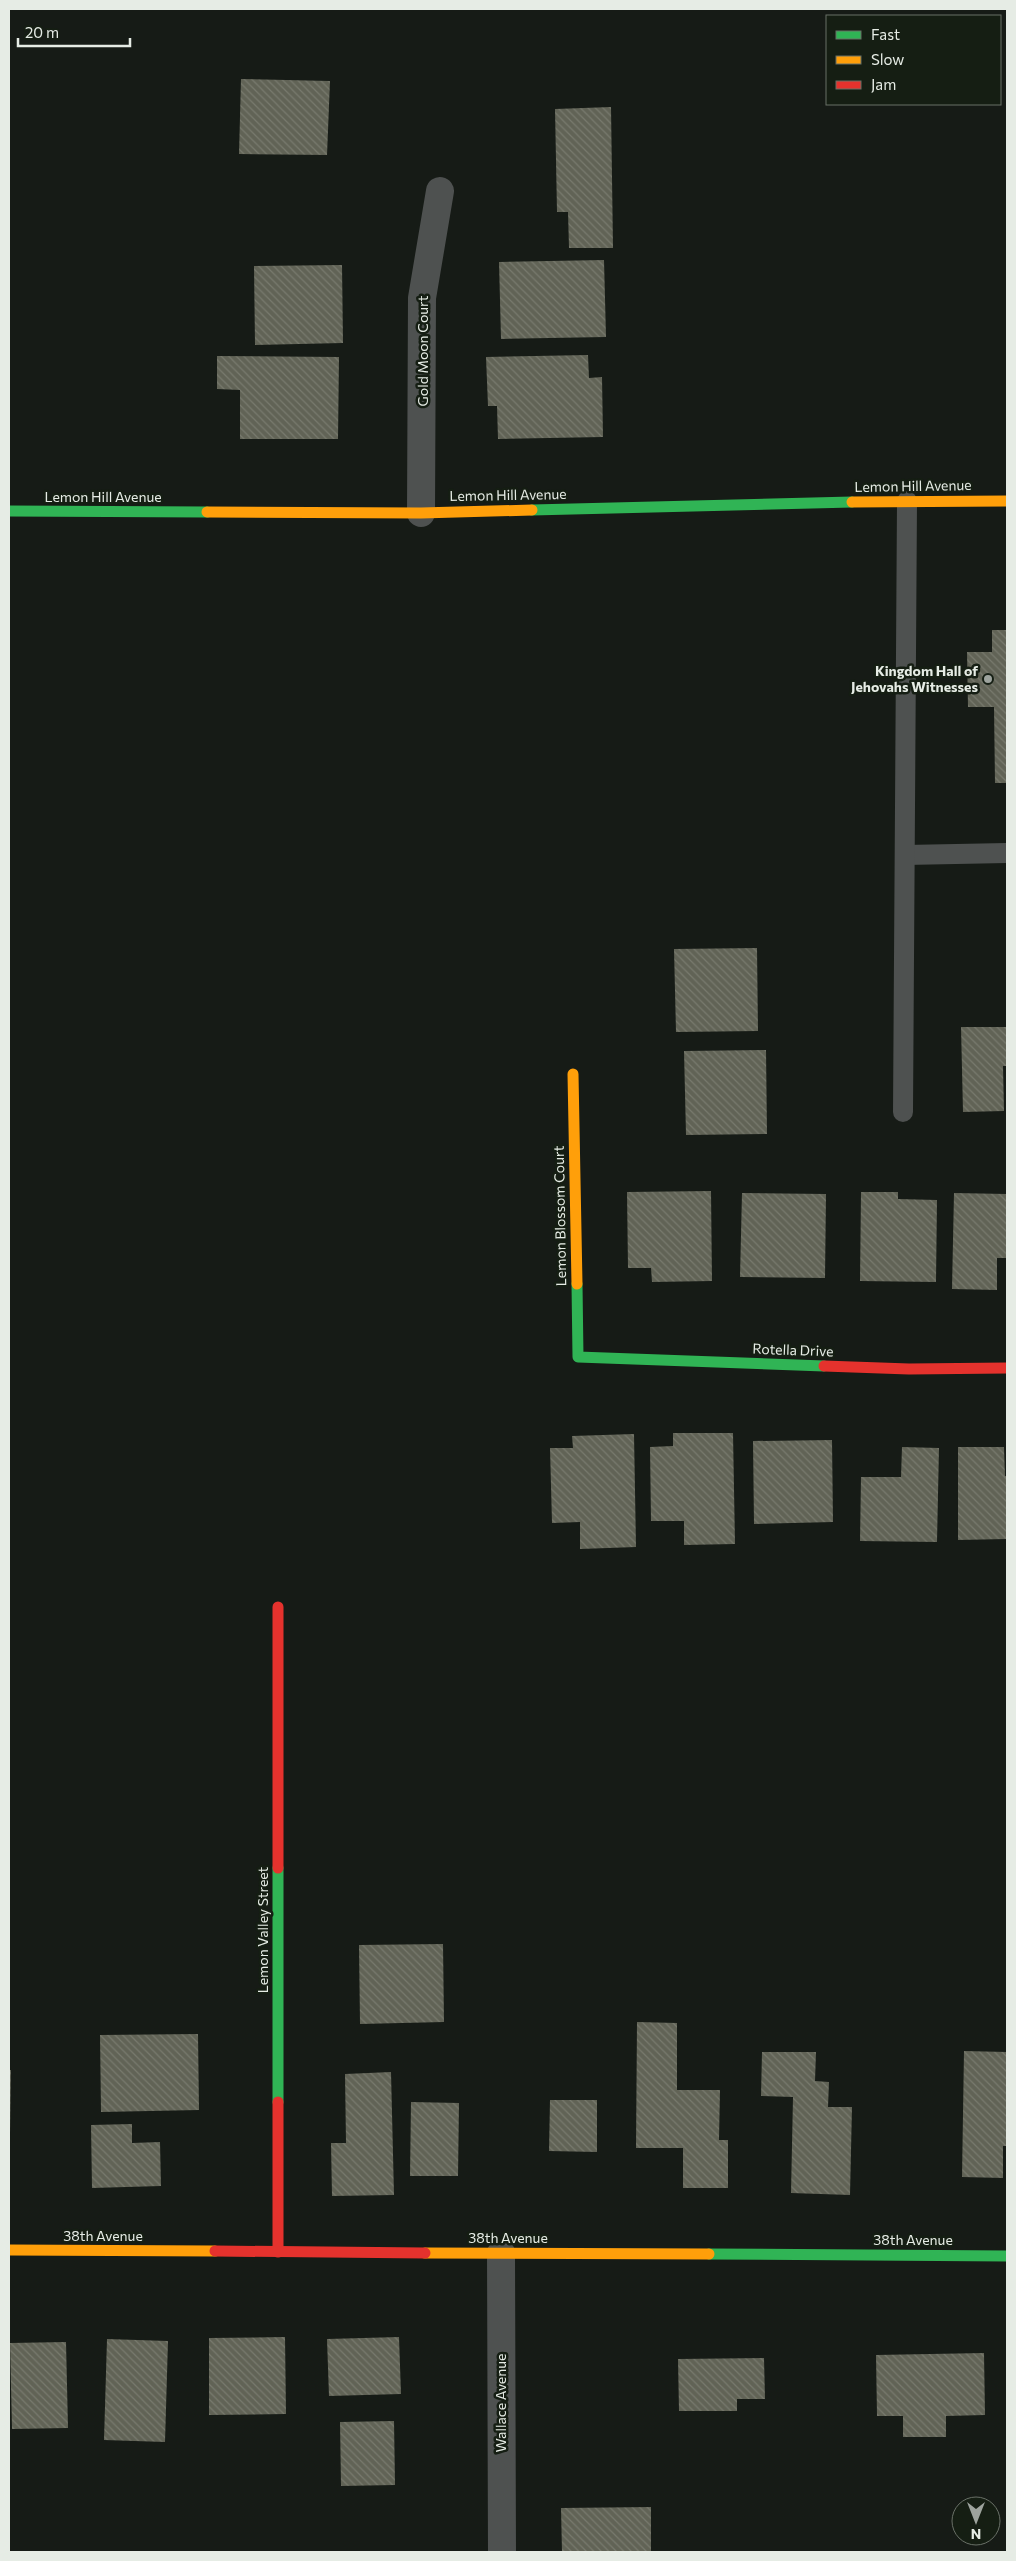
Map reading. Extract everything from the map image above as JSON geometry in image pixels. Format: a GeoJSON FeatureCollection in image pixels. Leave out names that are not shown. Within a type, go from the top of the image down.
{"type":"FeatureCollection","features":[{"type":"Feature","properties":{"kind":"street","name":"Gold Moon Court"},"geometry":{"type":"LineString","coordinates":[[421,512],[422,298],[440,191]]}},
{"type":"Feature","properties":{"kind":"street","name":"Lemon Hill Avenue"},"geometry":{"type":"LineString","coordinates":[[9,511],[421,512],[907,501],[1007,501]]}},
{"type":"Feature","properties":{"kind":"street","name":"Lemon Blossom Court"},"geometry":{"type":"LineString","coordinates":[[573,1074],[578,1357]]}},
{"type":"Feature","properties":{"kind":"street","name":"Rotella Drive"},"geometry":{"type":"LineString","coordinates":[[578,1357],[909,1369],[1007,1368]]}},
{"type":"Feature","properties":{"kind":"street","name":"Lemon Valley Street"},"geometry":{"type":"LineString","coordinates":[[278,1607],[278,2252]]}},
{"type":"Feature","properties":{"kind":"street","name":"38th Avenue"},"geometry":{"type":"LineString","coordinates":[[9,2250],[1007,2256]]}},
{"type":"Feature","properties":{"kind":"street","name":"Wallace Avenue"},"geometry":{"type":"LineString","coordinates":[[501,2253],[502,2552]]}},
{"type":"Feature","properties":{"kind":"lane"},"geometry":{"type":"LineString","coordinates":[[903,1112],[907,501]]}},
{"type":"Feature","properties":{"kind":"lane"},"geometry":{"type":"LineString","coordinates":[[905,855],[1007,853]]}},
{"type":"Feature","properties":{"kind":"building"},"geometry":{"type":"Polygon","coordinates":[[[241,79],[330,81],[327,155],[239,154],[241,79]]]}},
{"type":"Feature","properties":{"kind":"building"},"geometry":{"type":"Polygon","coordinates":[[[611,107],[613,248],[569,248],[568,212],[557,212],[555,109],[611,107]]]}},
{"type":"Feature","properties":{"kind":"building"},"geometry":{"type":"Polygon","coordinates":[[[604,260],[606,337],[501,339],[499,262],[604,260]]]}},
{"type":"Feature","properties":{"kind":"building"},"geometry":{"type":"Polygon","coordinates":[[[342,265],[343,343],[255,345],[254,266],[342,265]]]}},
{"type":"Feature","properties":{"kind":"building"},"geometry":{"type":"Polygon","coordinates":[[[588,355],[589,378],[602,377],[603,437],[498,439],[497,406],[488,406],[486,357],[588,355]]]}},
{"type":"Feature","properties":{"kind":"building"},"geometry":{"type":"Polygon","coordinates":[[[217,356],[339,357],[338,439],[240,439],[240,390],[217,389],[217,356]]]}},
{"type":"Feature","properties":{"kind":"building","name":"Kingdom Hall of Jehovahs Witnesses"},"geometry":{"type":"Polygon","coordinates":[[[992,630],[1007,630],[1007,783],[995,783],[994,707],[968,707],[967,652],[992,652],[992,630]]]}},
{"type":"Feature","properties":{"kind":"building"},"geometry":{"type":"Polygon","coordinates":[[[757,948],[758,1031],[676,1032],[674,949],[757,948]]]}},
{"type":"Feature","properties":{"kind":"building"},"geometry":{"type":"Polygon","coordinates":[[[961,1027],[1007,1027],[1007,1066],[1003,1066],[1004,1111],[963,1112],[961,1027]]]}},
{"type":"Feature","properties":{"kind":"building"},"geometry":{"type":"Polygon","coordinates":[[[766,1050],[767,1134],[686,1135],[684,1051],[766,1050]]]}},
{"type":"Feature","properties":{"kind":"building"},"geometry":{"type":"Polygon","coordinates":[[[711,1191],[712,1281],[652,1282],[651,1268],[628,1268],[627,1192],[711,1191]]]}},
{"type":"Feature","properties":{"kind":"building"},"geometry":{"type":"Polygon","coordinates":[[[861,1192],[898,1192],[898,1199],[937,1200],[936,1282],[860,1281],[861,1192]]]}},
{"type":"Feature","properties":{"kind":"building"},"geometry":{"type":"Polygon","coordinates":[[[742,1193],[826,1194],[825,1278],[740,1277],[742,1193]]]}},
{"type":"Feature","properties":{"kind":"building"},"geometry":{"type":"Polygon","coordinates":[[[954,1193],[1007,1194],[1007,1258],[997,1258],[997,1290],[952,1289],[954,1193]]]}},
{"type":"Feature","properties":{"kind":"building"},"geometry":{"type":"Polygon","coordinates":[[[673,1433],[733,1433],[735,1544],[684,1545],[684,1521],[651,1521],[650,1447],[673,1446],[673,1433]]]}},
{"type":"Feature","properties":{"kind":"building"},"geometry":{"type":"Polygon","coordinates":[[[634,1434],[636,1547],[580,1549],[580,1522],[552,1523],[550,1448],[573,1448],[572,1436],[634,1434]]]}},
{"type":"Feature","properties":{"kind":"building"},"geometry":{"type":"Polygon","coordinates":[[[832,1440],[833,1522],[754,1524],[753,1441],[832,1440]]]}},
{"type":"Feature","properties":{"kind":"building"},"geometry":{"type":"Polygon","coordinates":[[[902,1447],[939,1448],[937,1542],[860,1541],[861,1477],[901,1477],[902,1447]]]}},
{"type":"Feature","properties":{"kind":"building"},"geometry":{"type":"Polygon","coordinates":[[[958,1447],[1004,1447],[1005,1476],[1007,1476],[1007,1539],[958,1540],[958,1447]]]}},
{"type":"Feature","properties":{"kind":"building"},"geometry":{"type":"Polygon","coordinates":[[[443,1944],[444,2022],[360,2024],[359,1945],[443,1944]]]}},
{"type":"Feature","properties":{"kind":"building"},"geometry":{"type":"Polygon","coordinates":[[[637,2022],[677,2023],[677,2090],[720,2090],[719,2140],[728,2140],[728,2188],[683,2188],[683,2148],[636,2148],[637,2022]]]}},
{"type":"Feature","properties":{"kind":"building"},"geometry":{"type":"Polygon","coordinates":[[[198,2034],[199,2110],[101,2112],[100,2035],[198,2034]]]}},
{"type":"Feature","properties":{"kind":"building"},"geometry":{"type":"Polygon","coordinates":[[[964,2051],[1007,2052],[1007,2146],[1003,2146],[1003,2178],[962,2177],[964,2051]]]}},
{"type":"Feature","properties":{"kind":"building"},"geometry":{"type":"Polygon","coordinates":[[[762,2052],[816,2052],[815,2081],[829,2082],[828,2107],[852,2107],[850,2195],[791,2193],[793,2097],[761,2096],[762,2052]]]}},
{"type":"Feature","properties":{"kind":"building"},"geometry":{"type":"Polygon","coordinates":[[[9,2070],[11,2070],[10,2133],[9,2133],[9,2070]]]}},
{"type":"Feature","properties":{"kind":"building"},"geometry":{"type":"Polygon","coordinates":[[[391,2072],[394,2195],[332,2196],[331,2143],[346,2143],[345,2074],[391,2072]]]}},
{"type":"Feature","properties":{"kind":"building"},"geometry":{"type":"Polygon","coordinates":[[[550,2100],[597,2100],[597,2152],[549,2151],[550,2100]]]}},
{"type":"Feature","properties":{"kind":"building"},"geometry":{"type":"Polygon","coordinates":[[[411,2102],[459,2103],[458,2176],[410,2176],[411,2102]]]}},
{"type":"Feature","properties":{"kind":"building"},"geometry":{"type":"Polygon","coordinates":[[[132,2124],[132,2143],[160,2142],[161,2186],[92,2188],[91,2125],[132,2124]]]}},
{"type":"Feature","properties":{"kind":"building"},"geometry":{"type":"Polygon","coordinates":[[[285,2337],[286,2414],[209,2415],[209,2338],[285,2337]]]}},
{"type":"Feature","properties":{"kind":"building"},"geometry":{"type":"Polygon","coordinates":[[[399,2337],[401,2394],[329,2396],[327,2339],[399,2337]]]}},
{"type":"Feature","properties":{"kind":"building"},"geometry":{"type":"Polygon","coordinates":[[[107,2339],[168,2341],[165,2442],[104,2440],[107,2339]]]}},
{"type":"Feature","properties":{"kind":"building"},"geometry":{"type":"Polygon","coordinates":[[[66,2342],[68,2428],[12,2429],[10,2343],[66,2342]]]}},
{"type":"Feature","properties":{"kind":"building"},"geometry":{"type":"Polygon","coordinates":[[[984,2353],[985,2415],[946,2416],[946,2437],[903,2437],[903,2416],[877,2416],[876,2355],[984,2353]]]}},
{"type":"Feature","properties":{"kind":"building"},"geometry":{"type":"Polygon","coordinates":[[[764,2358],[765,2399],[737,2399],[737,2411],[679,2411],[678,2359],[764,2358]]]}},
{"type":"Feature","properties":{"kind":"building"},"geometry":{"type":"Polygon","coordinates":[[[394,2421],[395,2485],[341,2486],[340,2422],[394,2421]]]}},
{"type":"Feature","properties":{"kind":"building"},"geometry":{"type":"Polygon","coordinates":[[[651,2507],[651,2552],[562,2552],[561,2508],[651,2507]]]}},
{"type":"Feature","properties":{"kind":"traffic: fast"},"geometry":{"type":"LineString","coordinates":[[532,510],[852,502]]}},
{"type":"Feature","properties":{"kind":"traffic: fast"},"geometry":{"type":"LineString","coordinates":[[9,511],[207,512]]}},
{"type":"Feature","properties":{"kind":"traffic: fast"},"geometry":{"type":"LineString","coordinates":[[577,1284],[578,1357],[824,1366]]}},
{"type":"Feature","properties":{"kind":"traffic: fast"},"geometry":{"type":"LineString","coordinates":[[278,1868],[278,2102]]}},
{"type":"Feature","properties":{"kind":"traffic: fast"},"geometry":{"type":"LineString","coordinates":[[709,2254],[1007,2256]]}},
{"type":"Feature","properties":{"kind":"traffic: slow"},"geometry":{"type":"LineString","coordinates":[[852,502],[1007,501]]}},
{"type":"Feature","properties":{"kind":"traffic: slow"},"geometry":{"type":"LineString","coordinates":[[207,512],[421,513],[532,510]]}},
{"type":"Feature","properties":{"kind":"traffic: slow"},"geometry":{"type":"LineString","coordinates":[[573,1074],[577,1284]]}},
{"type":"Feature","properties":{"kind":"traffic: slow"},"geometry":{"type":"LineString","coordinates":[[9,2250],[215,2251]]}},
{"type":"Feature","properties":{"kind":"traffic: slow"},"geometry":{"type":"LineString","coordinates":[[425,2253],[709,2254]]}},
{"type":"Feature","properties":{"kind":"traffic: jam"},"geometry":{"type":"LineString","coordinates":[[824,1366],[909,1369],[1007,1368]]}},
{"type":"Feature","properties":{"kind":"traffic: jam"},"geometry":{"type":"LineString","coordinates":[[278,1607],[278,1868]]}},
{"type":"Feature","properties":{"kind":"traffic: jam"},"geometry":{"type":"LineString","coordinates":[[278,2102],[278,2252]]}},
{"type":"Feature","properties":{"kind":"traffic: jam"},"geometry":{"type":"LineString","coordinates":[[215,2251],[425,2253]]}},
{"type":"Feature","properties":{"kind":"place","name":"Kingdom Hall of Jehovahs Witnesses"},"geometry":{"type":"Point","coordinates":[988,679]}}]}
